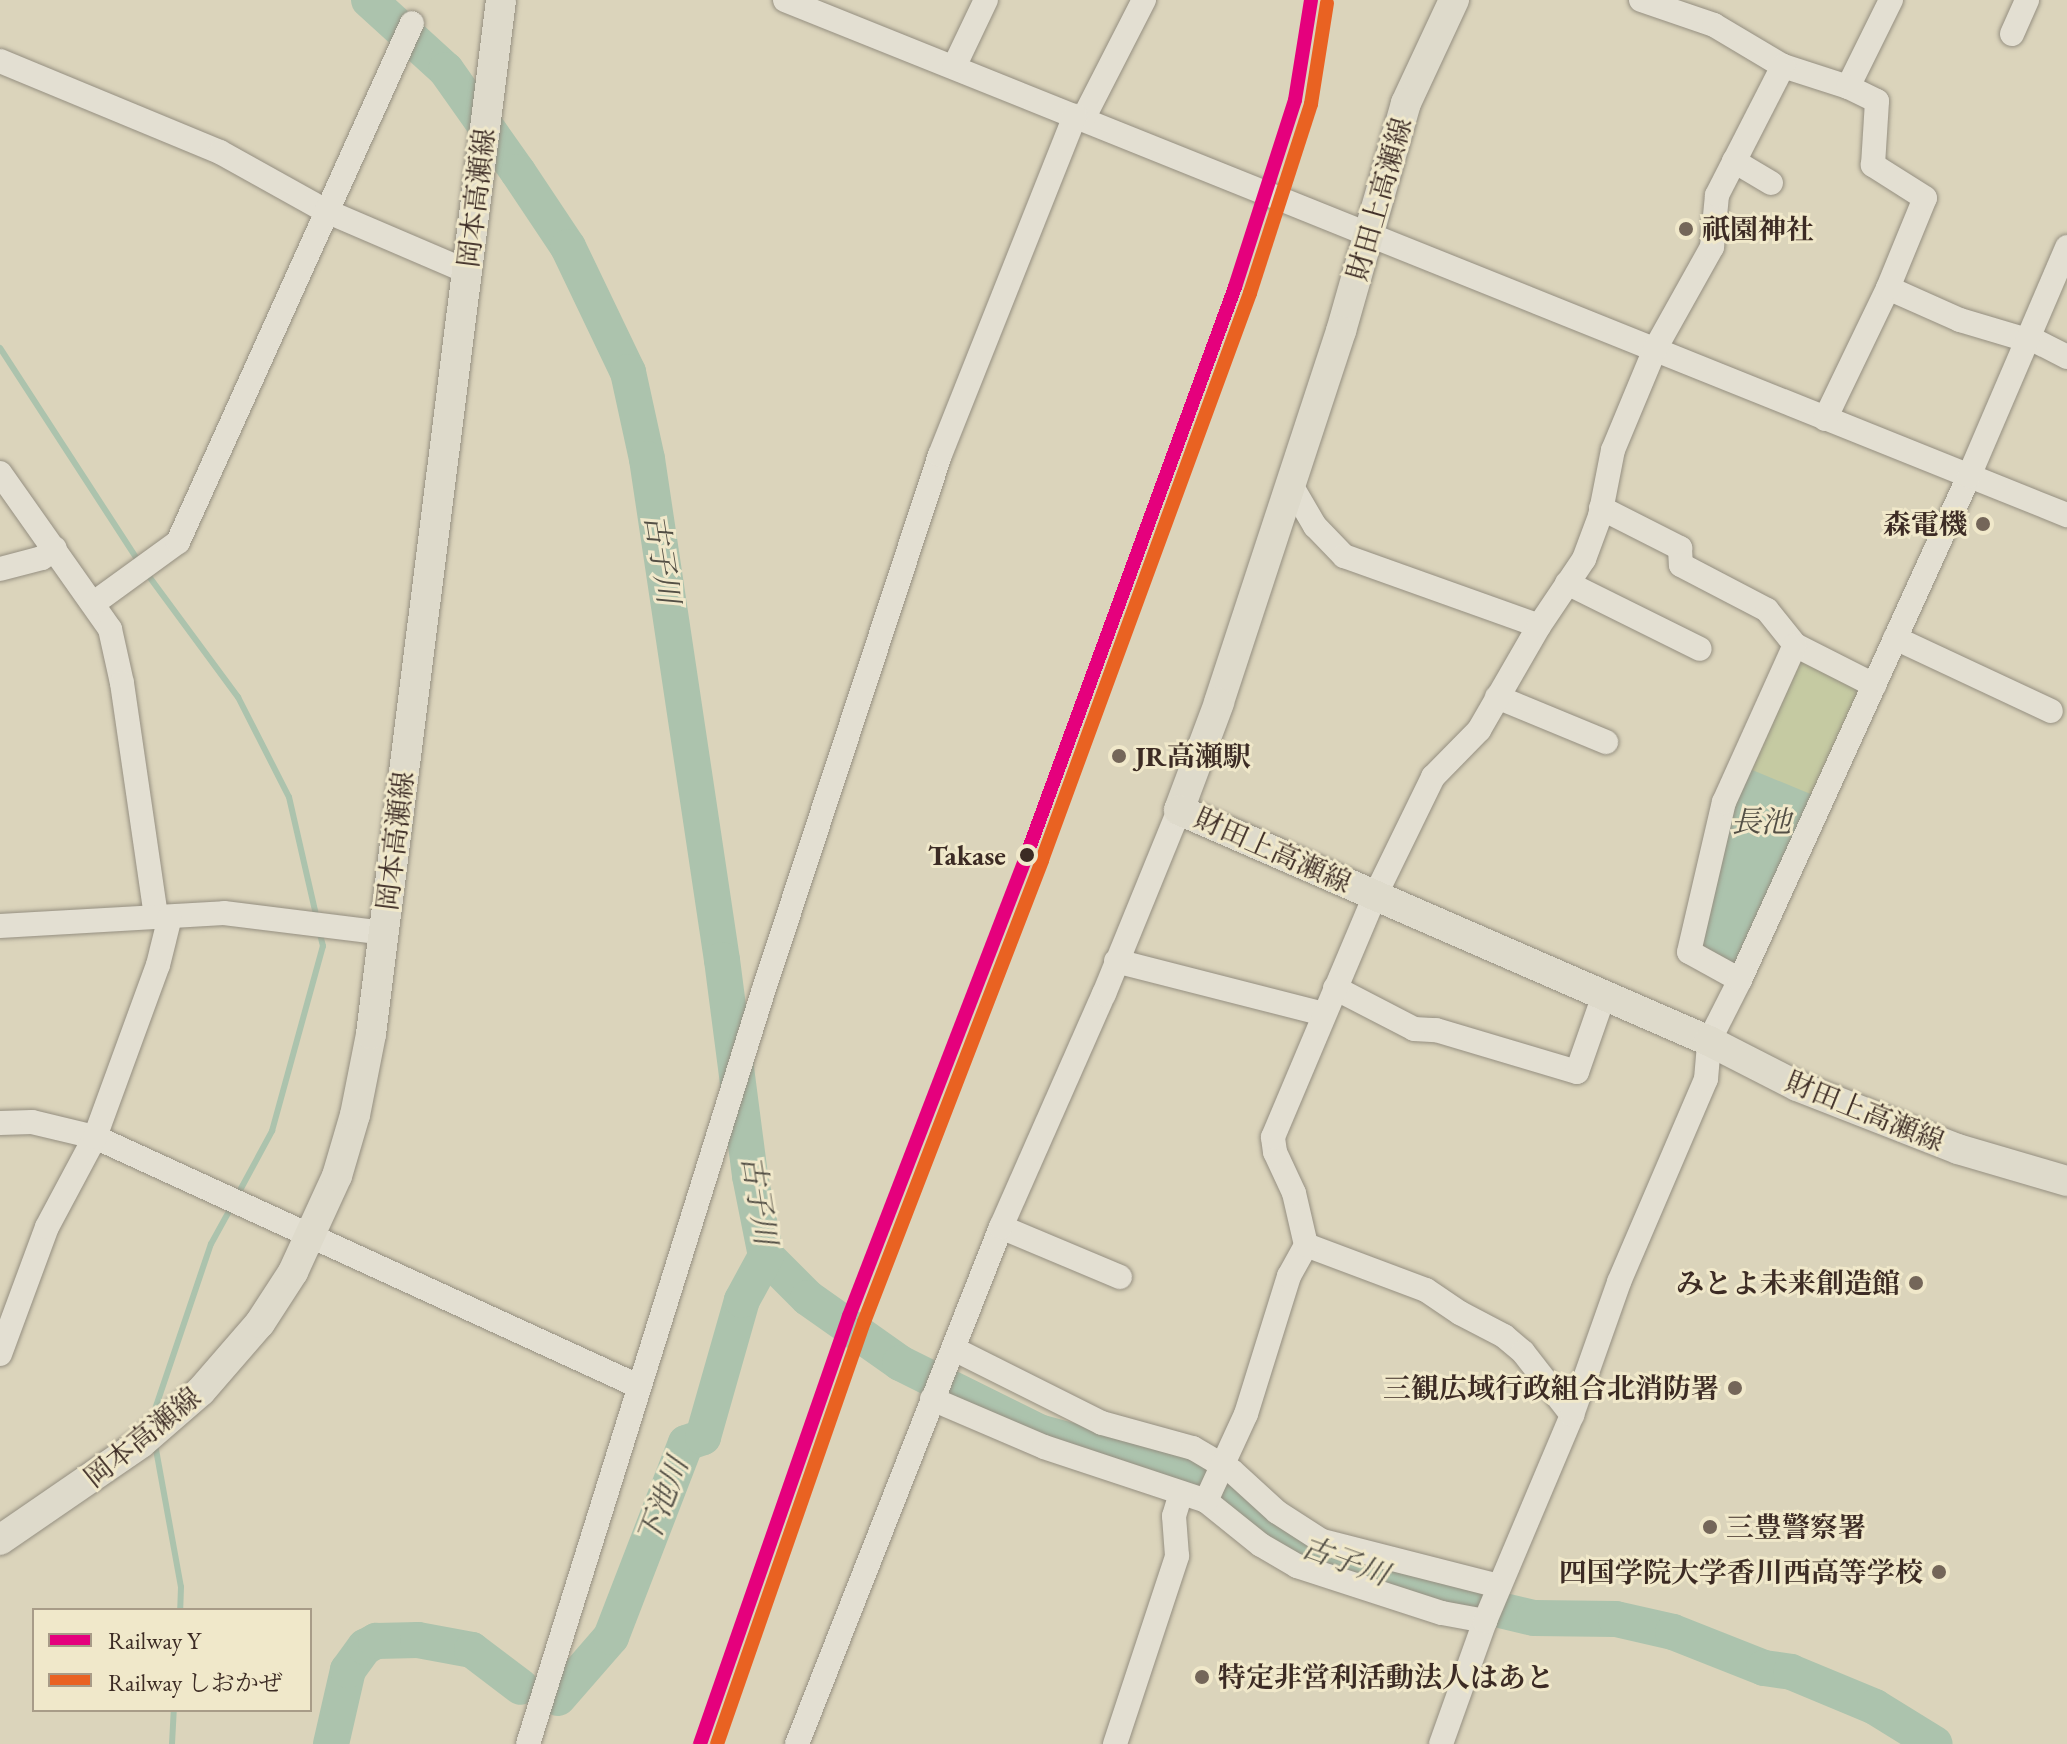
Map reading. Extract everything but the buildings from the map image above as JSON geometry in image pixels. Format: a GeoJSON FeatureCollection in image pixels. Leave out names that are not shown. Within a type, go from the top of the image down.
{"type":"FeatureCollection","features":[{"type":"Feature","properties":{"kind":"main road","name":"岡本高瀬線"},"geometry":{"type":"LineString","coordinates":[[0,1540],[141,1443],[201,1391],[260,1323],[293,1272],[337,1176],[355,1115],[384,933],[501,0]]}},
{"type":"Feature","properties":{"kind":"main road","name":"財田上高瀬線"},"geometry":{"type":"LineString","coordinates":[[1454,0],[1406,103],[1371,235],[1291,485],[1219,703],[1179,810],[1709,1041],[1797,1086],[1958,1149],[2067,1181]]}},
{"type":"Feature","properties":{"kind":"street"},"geometry":{"type":"LineString","coordinates":[[786,0],[2067,515]]}},
{"type":"Feature","properties":{"kind":"street"},"geometry":{"type":"LineString","coordinates":[[954,67],[986,0]]}},
{"type":"Feature","properties":{"kind":"street"},"geometry":{"type":"LineString","coordinates":[[528,1744],[763,992],[940,455],[1079,118],[1144,0]]}},
{"type":"Feature","properties":{"kind":"street"},"geometry":{"type":"LineString","coordinates":[[1641,0],[1714,25],[1783,66],[1848,87],[1877,101],[1873,165],[1925,198],[1888,288],[1825,419]]}},
{"type":"Feature","properties":{"kind":"street"},"geometry":{"type":"LineString","coordinates":[[1848,87],[1891,0]]}},
{"type":"Feature","properties":{"kind":"street"},"geometry":{"type":"LineString","coordinates":[[2012,34],[2027,0]]}},
{"type":"Feature","properties":{"kind":"street"},"geometry":{"type":"LineString","coordinates":[[94,603],[178,542],[412,23]]}},
{"type":"Feature","properties":{"kind":"street"},"geometry":{"type":"LineString","coordinates":[[0,61],[220,152],[326,211],[466,271]]}},
{"type":"Feature","properties":{"kind":"street"},"geometry":{"type":"LineString","coordinates":[[1208,1496],[1246,1414],[1289,1276],[1306,1245],[1294,1193],[1275,1152],[1273,1137],[1376,895],[1433,777],[1479,730],[1539,626],[1584,559],[1601,508],[1613,450],[1655,349],[1712,247],[1717,195],[1783,66]]}},
{"type":"Feature","properties":{"kind":"street"},"geometry":{"type":"LineString","coordinates":[[1734,161],[1771,183]]}},
{"type":"Feature","properties":{"kind":"street"},"geometry":{"type":"LineString","coordinates":[[1441,1744],[1485,1621],[1572,1415],[1619,1282],[1706,1079],[1709,1041],[1740,980],[1969,476],[2067,247]]}},
{"type":"Feature","properties":{"kind":"street"},"geometry":{"type":"LineString","coordinates":[[1888,288],[1960,320],[2027,338],[2067,357]]}},
{"type":"Feature","properties":{"kind":"street"},"geometry":{"type":"LineString","coordinates":[[0,473],[110,629],[163,916],[161,956],[95,1137],[47,1227],[0,1354]]}},
{"type":"Feature","properties":{"kind":"street"},"geometry":{"type":"LineString","coordinates":[[1291,485],[1315,526],[1344,556],[1539,626]]}},
{"type":"Feature","properties":{"kind":"street"},"geometry":{"type":"LineString","coordinates":[[1601,508],[1680,548],[1681,565],[1767,610],[1795,645],[1874,685]]}},
{"type":"Feature","properties":{"kind":"street"},"geometry":{"type":"LineString","coordinates":[[0,569],[42,558],[55,548]]}},
{"type":"Feature","properties":{"kind":"street"},"geometry":{"type":"LineString","coordinates":[[1567,583],[1700,649]]}},
{"type":"Feature","properties":{"kind":"street"},"geometry":{"type":"LineString","coordinates":[[1895,638],[2051,711]]}},
{"type":"Feature","properties":{"kind":"street"},"geometry":{"type":"LineString","coordinates":[[1740,980],[1689,952],[1724,802],[1795,645]]}},
{"type":"Feature","properties":{"kind":"street"},"geometry":{"type":"LineString","coordinates":[[1497,697],[1606,742]]}},
{"type":"Feature","properties":{"kind":"street"},"geometry":{"type":"LineString","coordinates":[[797,1744],[1001,1227],[1179,810]]}},
{"type":"Feature","properties":{"kind":"street"},"geometry":{"type":"LineString","coordinates":[[0,926],[224,913],[384,933]]}},
{"type":"Feature","properties":{"kind":"street"},"geometry":{"type":"LineString","coordinates":[[1116,961],[1324,1014]]}},
{"type":"Feature","properties":{"kind":"street"},"geometry":{"type":"LineString","coordinates":[[1335,988],[1414,1029],[1436,1030],[1577,1072],[1604,995]]}},
{"type":"Feature","properties":{"kind":"street"},"geometry":{"type":"LineString","coordinates":[[0,1123],[32,1122],[95,1137],[308,1238],[638,1386]]}},
{"type":"Feature","properties":{"kind":"street"},"geometry":{"type":"LineString","coordinates":[[1001,1227],[1120,1277]]}},
{"type":"Feature","properties":{"kind":"street"},"geometry":{"type":"LineString","coordinates":[[1306,1245],[1426,1290],[1460,1313],[1504,1336],[1523,1352],[1572,1415]]}},
{"type":"Feature","properties":{"kind":"street"},"geometry":{"type":"LineString","coordinates":[[954,1349],[1102,1423],[1193,1448],[1221,1465],[1277,1512],[1322,1541],[1499,1586]]}},
{"type":"Feature","properties":{"kind":"street"},"geometry":{"type":"LineString","coordinates":[[932,1399],[1044,1447],[1181,1493],[1208,1496],[1261,1545],[1297,1566],[1442,1613],[1485,1621]]}},
{"type":"Feature","properties":{"kind":"street"},"geometry":{"type":"LineString","coordinates":[[1115,1744],[1177,1556],[1174,1516],[1181,1493]]}},
{"type":"Feature","properties":{"kind":"shaded area"},"geometry":{"type":"Polygon","coordinates":[[[1795,655],[1863,687],[1811,798],[1743,766],[1795,655]]]}},
{"type":"Feature","properties":{"kind":"water","name":"長池"},"geometry":{"type":"Polygon","coordinates":[[[1745,767],[1813,795],[1734,969],[1693,948],[1745,767]]]}},
{"type":"Feature","properties":{"kind":"waterway","name":"古子川"},"geometry":{"type":"LineString","coordinates":[[369,0],[446,70],[518,172],[568,247],[628,372],[647,459],[722,960],[750,1176],[766,1256],[808,1298],[900,1363],[1039,1432],[1181,1471],[1233,1496],[1293,1544],[1347,1567],[1454,1599],[1534,1618],[1616,1619],[1673,1632],[1764,1668],[1791,1672],[1875,1707],[1935,1744]]}},
{"type":"Feature","properties":{"kind":"waterway"},"geometry":{"type":"LineString","coordinates":[[0,348],[139,562]]}},
{"type":"Feature","properties":{"kind":"waterway"},"geometry":{"type":"LineString","coordinates":[[145,571],[238,697],[289,797],[317,919]]}},
{"type":"Feature","properties":{"kind":"waterway"},"geometry":{"type":"LineString","coordinates":[[238,1194],[272,1131],[323,946],[319,930]]}},
{"type":"Feature","properties":{"kind":"waterway"},"geometry":{"type":"LineString","coordinates":[[151,1421],[211,1244],[233,1204]]}},
{"type":"Feature","properties":{"kind":"waterway","name":"下池川"},"geometry":{"type":"LineString","coordinates":[[558,1698],[611,1637],[686,1443],[703,1437],[742,1300],[766,1256]]}},
{"type":"Feature","properties":{"kind":"waterway"},"geometry":{"type":"LineString","coordinates":[[155,1444],[181,1587],[180,1608]]}},
{"type":"Feature","properties":{"kind":"waterway","name":"下池川"},"geometry":{"type":"LineString","coordinates":[[331,1744],[348,1670],[365,1647],[376,1641],[418,1640],[472,1650],[521,1687]]}},
{"type":"Feature","properties":{"kind":"waterway"},"geometry":{"type":"LineString","coordinates":[[172,1744],[174,1712]]}},
{"type":"Feature","properties":{"kind":"rail line","name":"Y"},"geometry":{"type":"LineString","coordinates":[[700,1744],[849,1316],[1027,854],[1235,287],[1295,100],[1311,0]]}},
{"type":"Feature","properties":{"kind":"rail line","name":"しおかぜ"},"geometry":{"type":"LineString","coordinates":[[717,1744],[864,1322],[1042,860],[1250,293],[1311,104],[1327,3]]}},
{"type":"Feature","properties":{"kind":"place","name":"祇園神社"},"geometry":{"type":"Point","coordinates":[1686,229]}},
{"type":"Feature","properties":{"kind":"place","name":"森電機"},"geometry":{"type":"Point","coordinates":[1983,524]}},
{"type":"Feature","properties":{"kind":"place","name":"JR高瀬駅"},"geometry":{"type":"Point","coordinates":[1119,756]}},
{"type":"Feature","properties":{"kind":"place","name":"Takase"},"geometry":{"type":"Point","coordinates":[1027,855]}},
{"type":"Feature","properties":{"kind":"place","name":"みとよ未来創造館"},"geometry":{"type":"Point","coordinates":[1916,1283]}},
{"type":"Feature","properties":{"kind":"place","name":"三観広域行政組合北消防署"},"geometry":{"type":"Point","coordinates":[1735,1388]}},
{"type":"Feature","properties":{"kind":"place","name":"三豊警察署"},"geometry":{"type":"Point","coordinates":[1710,1527]}},
{"type":"Feature","properties":{"kind":"place","name":"四国学院大学香川西高等学校"},"geometry":{"type":"Point","coordinates":[1939,1572]}},
{"type":"Feature","properties":{"kind":"place","name":"特定非営利活動法人はあと"},"geometry":{"type":"Point","coordinates":[1202,1677]}}]}
